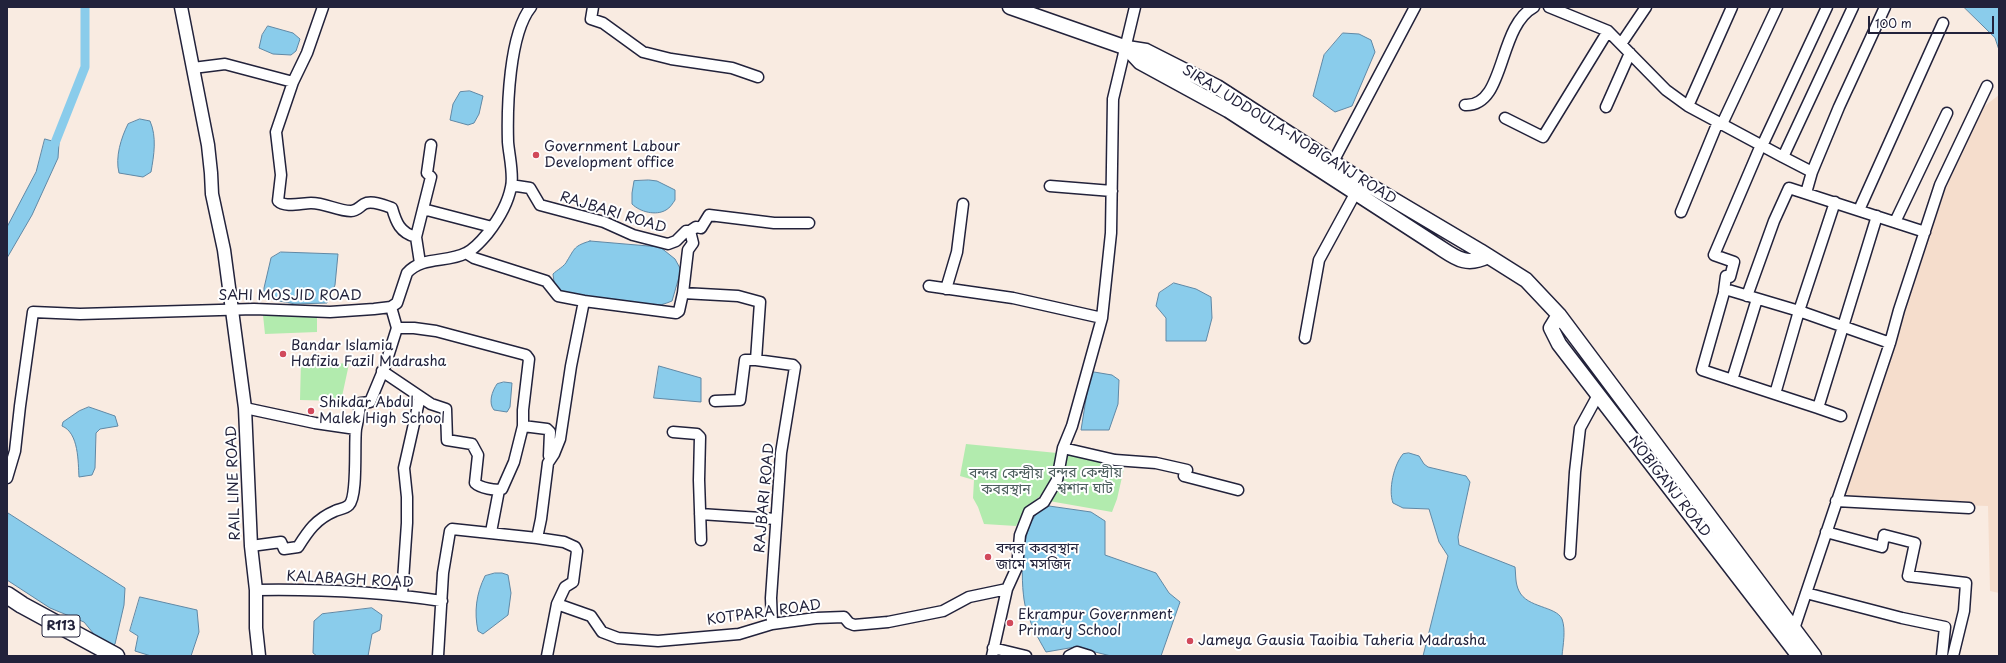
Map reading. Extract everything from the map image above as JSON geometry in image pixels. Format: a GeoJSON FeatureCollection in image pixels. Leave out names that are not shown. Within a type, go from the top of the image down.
{"type":"FeatureCollection","features":[{"type":"Feature","properties":{"kind":"main road","name":"SIRAJ UDDOULA-NOBIGANJ ROAD"},"geometry":{"type":"LineString","coordinates":[[1010,7],[1127,48],[1146,51],[1217,87],[1406,207]]}},
{"type":"Feature","properties":{"kind":"main road","name":"SIRAJ UDDOULA-NOBIGANJ ROAD"},"geometry":{"type":"LineString","coordinates":[[1127,48],[1140,62],[1228,110],[1326,175],[1356,192],[1398,220]]}},
{"type":"Feature","properties":{"kind":"main road"},"geometry":{"type":"LineString","coordinates":[[1406,207],[1398,220],[1433,244],[1461,260],[1470,262],[1478,262],[1488,256]]}},
{"type":"Feature","properties":{"kind":"main road","name":"NOBIGANJ ROAD"},"geometry":{"type":"LineString","coordinates":[[1406,207],[1526,280],[1559,315],[1790,632],[1799,656]]}},
{"type":"Feature","properties":{"kind":"main road","name":"NOBIGANJ ROAD"},"geometry":{"type":"LineString","coordinates":[[1559,315],[1551,328],[1554,335],[1598,395],[1790,632],[1814,656]]}},
{"type":"Feature","properties":{"kind":"main road","name":"R113"},"geometry":{"type":"LineString","coordinates":[[7,595],[22,605],[116,656]]}},
{"type":"Feature","properties":{"kind":"street","name":"RAIL LINE ROAD"},"geometry":{"type":"LineString","coordinates":[[181,7],[200,114],[208,145],[212,194],[224,250],[245,408],[251,546],[256,590],[256,628],[259,656]]}},
{"type":"Feature","properties":{"kind":"street"},"geometry":{"type":"LineString","coordinates":[[323,7],[308,53],[293,82],[276,132],[281,175],[278,202],[284,204],[313,203],[330,205],[339,210],[353,211],[366,203],[380,204],[392,208],[395,221],[402,230],[416,237]]}},
{"type":"Feature","properties":{"kind":"street"},"geometry":{"type":"LineString","coordinates":[[251,546],[281,542],[284,549],[298,547],[302,538],[312,525],[336,510],[348,507],[351,503],[354,482],[356,429],[360,404],[370,402],[382,371],[397,328],[391,307],[397,303],[407,273],[420,263],[466,253],[488,234],[505,206],[511,187],[508,104],[518,29],[524,15],[531,7]]}},
{"type":"Feature","properties":{"kind":"street"},"geometry":{"type":"LineString","coordinates":[[593,7],[591,19],[603,23],[643,52],[671,59],[732,68],[758,77]]}},
{"type":"Feature","properties":{"kind":"street"},"geometry":{"type":"LineString","coordinates":[[1026,656],[992,652],[1007,589],[1017,568],[1020,535],[1024,522],[1029,512],[1044,502],[1057,480],[1064,448],[1072,426],[1102,318],[1111,232],[1113,99],[1127,48],[1135,7]]}},
{"type":"Feature","properties":{"kind":"street"},"geometry":{"type":"LineString","coordinates":[[1333,162],[1415,7]]}},
{"type":"Feature","properties":{"kind":"street"},"geometry":{"type":"LineString","coordinates":[[1465,105],[1478,104],[1486,96],[1493,85],[1512,32],[1520,19],[1534,7]]}},
{"type":"Feature","properties":{"kind":"street"},"geometry":{"type":"LineString","coordinates":[[1550,7],[1608,31],[1666,90],[1688,106],[1812,172]]}},
{"type":"Feature","properties":{"kind":"street"},"geometry":{"type":"LineString","coordinates":[[1621,44],[1646,7]]}},
{"type":"Feature","properties":{"kind":"street"},"geometry":{"type":"LineString","coordinates":[[1688,106],[1732,7]]}},
{"type":"Feature","properties":{"kind":"street"},"geometry":{"type":"LineString","coordinates":[[1682,212],[1720,123],[1777,7]]}},
{"type":"Feature","properties":{"kind":"street"},"geometry":{"type":"LineString","coordinates":[[1827,7],[1762,146],[1714,255],[1734,262],[1730,277],[1726,276],[1724,291],[1702,369],[1704,371],[1841,416]]}},
{"type":"Feature","properties":{"kind":"street"},"geometry":{"type":"LineString","coordinates":[[1783,157],[1853,7]]}},
{"type":"Feature","properties":{"kind":"street"},"geometry":{"type":"LineString","coordinates":[[1806,193],[1812,172],[1839,107],[1886,7]]}},
{"type":"Feature","properties":{"kind":"street"},"geometry":{"type":"LineString","coordinates":[[1859,210],[1944,23]]}},
{"type":"Feature","properties":{"kind":"street"},"geometry":{"type":"LineString","coordinates":[[1505,118],[1543,137],[1608,31]]}},
{"type":"Feature","properties":{"kind":"street"},"geometry":{"type":"LineString","coordinates":[[1606,108],[1630,53]]}},
{"type":"Feature","properties":{"kind":"street"},"geometry":{"type":"LineString","coordinates":[[193,68],[225,64],[293,82]]}},
{"type":"Feature","properties":{"kind":"street"},"geometry":{"type":"LineString","coordinates":[[1790,632],[1806,593],[1890,343],[1899,310],[1940,185],[1987,86]]}},
{"type":"Feature","properties":{"kind":"street"},"geometry":{"type":"LineString","coordinates":[[1895,222],[1947,113]]}},
{"type":"Feature","properties":{"kind":"street"},"geometry":{"type":"LineString","coordinates":[[420,263],[416,237],[431,178],[427,175],[431,145]]}},
{"type":"Feature","properties":{"kind":"street","name":"RAJBARI ROAD"},"geometry":{"type":"LineString","coordinates":[[511,187],[517,186],[530,188],[540,205],[604,222],[633,235],[668,244],[673,243],[686,231],[690,231]]}},
{"type":"Feature","properties":{"kind":"street"},"geometry":{"type":"LineString","coordinates":[[1050,186],[1112,191]]}},
{"type":"Feature","properties":{"kind":"street"},"geometry":{"type":"LineString","coordinates":[[1747,296],[1774,221],[1789,188],[1925,232]]}},
{"type":"Feature","properties":{"kind":"street"},"geometry":{"type":"LineString","coordinates":[[1305,338],[1319,260],[1356,192]]}},
{"type":"Feature","properties":{"kind":"street"},"geometry":{"type":"LineString","coordinates":[[1775,394],[1799,311],[1835,202]]}},
{"type":"Feature","properties":{"kind":"street"},"geometry":{"type":"LineString","coordinates":[[946,289],[957,252],[964,204]]}},
{"type":"Feature","properties":{"kind":"street"},"geometry":{"type":"LineString","coordinates":[[423,209],[492,227]]}},
{"type":"Feature","properties":{"kind":"street"},"geometry":{"type":"LineString","coordinates":[[466,253],[474,258],[546,281],[558,296],[584,301],[676,313],[679,311],[683,293],[688,250],[693,243],[690,231],[696,227],[701,228],[709,215],[774,223],[809,223]]}},
{"type":"Feature","properties":{"kind":"street"},"geometry":{"type":"LineString","coordinates":[[1818,408],[1877,216]]}},
{"type":"Feature","properties":{"kind":"street"},"geometry":{"type":"LineString","coordinates":[[929,286],[1007,297],[1102,318]]}},
{"type":"Feature","properties":{"kind":"street"},"geometry":{"type":"LineString","coordinates":[[1724,291],[1725,289],[1799,311],[1890,343]]}},
{"type":"Feature","properties":{"kind":"street"},"geometry":{"type":"LineString","coordinates":[[683,293],[738,296],[760,302],[756,360],[745,360],[740,400],[715,401]]}},
{"type":"Feature","properties":{"kind":"street"},"geometry":{"type":"LineString","coordinates":[[1732,380],[1757,299]]}},
{"type":"Feature","properties":{"kind":"street"},"geometry":{"type":"LineString","coordinates":[[548,463],[554,454],[560,439],[571,366],[584,301]]}},
{"type":"Feature","properties":{"kind":"street","name":"SAHI MOSJID ROAD"},"geometry":{"type":"LineString","coordinates":[[7,478],[16,451],[32,314],[36,311],[80,314],[231,309],[330,312],[391,307]]}},
{"type":"Feature","properties":{"kind":"street"},"geometry":{"type":"LineString","coordinates":[[397,328],[414,328],[436,331],[526,355],[529,359],[522,410],[523,426],[514,462],[505,486],[499,490],[491,532]]}},
{"type":"Feature","properties":{"kind":"street","name":"RAJBARI ROAD"},"geometry":{"type":"LineString","coordinates":[[756,360],[793,365],[795,367],[781,453],[771,598],[772,624]]}},
{"type":"Feature","properties":{"kind":"street"},"geometry":{"type":"LineString","coordinates":[[382,371],[431,404],[446,409],[447,440],[474,446],[478,455],[476,485],[499,490]]}},
{"type":"Feature","properties":{"kind":"street"},"geometry":{"type":"LineString","coordinates":[[1570,554],[1574,472],[1580,428],[1598,395]]}},
{"type":"Feature","properties":{"kind":"street"},"geometry":{"type":"LineString","coordinates":[[402,595],[408,497],[404,468],[420,397]]}},
{"type":"Feature","properties":{"kind":"street"},"geometry":{"type":"LineString","coordinates":[[245,408],[316,423],[356,429]]}},
{"type":"Feature","properties":{"kind":"street"},"geometry":{"type":"LineString","coordinates":[[523,426],[547,429],[550,432],[551,437],[542,519],[537,538]]}},
{"type":"Feature","properties":{"kind":"street"},"geometry":{"type":"LineString","coordinates":[[673,432],[697,434],[700,437],[701,540]]}},
{"type":"Feature","properties":{"kind":"street"},"geometry":{"type":"LineString","coordinates":[[1064,448],[1115,460],[1156,463],[1187,470],[1184,476],[1238,490]]}},
{"type":"Feature","properties":{"kind":"street"},"geometry":{"type":"LineString","coordinates":[[1836,501],[1969,508]]}},
{"type":"Feature","properties":{"kind":"street"},"geometry":{"type":"LineString","coordinates":[[700,514],[776,519]]}},
{"type":"Feature","properties":{"kind":"street"},"geometry":{"type":"LineString","coordinates":[[438,656],[443,573],[450,531],[452,528],[564,542],[575,547],[576,551],[573,582],[565,587],[558,604],[546,656]]}},
{"type":"Feature","properties":{"kind":"street"},"geometry":{"type":"LineString","coordinates":[[1826,532],[1882,547],[1884,535],[1915,543],[1908,576],[1966,583],[1964,611],[1953,656]]}},
{"type":"Feature","properties":{"kind":"street","name":"KOTPARA ROAD"},"geometry":{"type":"LineString","coordinates":[[558,604],[591,616],[602,632],[618,638],[658,641],[739,634],[772,624],[816,618],[844,617],[848,623],[854,625],[888,622],[943,611],[969,598],[1007,589]]}},
{"type":"Feature","properties":{"kind":"street","name":"KALABAGH ROAD"},"geometry":{"type":"LineString","coordinates":[[256,590],[402,595],[442,601]]}},
{"type":"Feature","properties":{"kind":"street"},"geometry":{"type":"LineString","coordinates":[[1806,593],[1902,618],[1945,627],[1942,656]]}},
{"type":"Feature","properties":{"kind":"street"},"geometry":{"type":"LineString","coordinates":[[1069,656],[1077,652],[1090,656]]}},
{"type":"Feature","properties":{"kind":"shaded area"},"geometry":{"type":"Polygon","coordinates":[[[1999,95],[1999,593],[1990,591],[1988,506],[1837,501],[1942,190],[1974,114],[1999,95]]]}},
{"type":"Feature","properties":{"kind":"green space"},"geometry":{"type":"Polygon","coordinates":[[[263,315],[317,317],[317,332],[265,334],[263,315]]]}},
{"type":"Feature","properties":{"kind":"green space"},"geometry":{"type":"Polygon","coordinates":[[[301,360],[349,364],[341,401],[300,400],[301,360]]]}},
{"type":"Feature","properties":{"kind":"green space","name":"বন্দর কেন্দ্রীয় কবরস্থান"},"geometry":{"type":"Polygon","coordinates":[[[966,444],[1057,453],[1052,482],[1040,496],[1025,509],[1016,526],[984,524],[973,498],[974,480],[960,476],[966,444]]]}},
{"type":"Feature","properties":{"kind":"green space","name":"বন্দর কেন্দ্রীয় শ্বশান ঘাট"},"geometry":{"type":"Polygon","coordinates":[[[1068,450],[1125,464],[1117,499],[1112,512],[1049,501],[1068,450]]]}},
{"type":"Feature","properties":{"kind":"water"},"geometry":{"type":"Polygon","coordinates":[[[1964,7],[1999,7],[1999,50],[1995,38],[1964,7]]]}},
{"type":"Feature","properties":{"kind":"water"},"geometry":{"type":"Polygon","coordinates":[[[268,26],[293,33],[300,39],[296,51],[291,55],[273,54],[259,48],[262,35],[268,26]]]}},
{"type":"Feature","properties":{"kind":"water"},"geometry":{"type":"Polygon","coordinates":[[[1343,33],[1359,34],[1371,40],[1375,52],[1352,106],[1335,112],[1313,96],[1324,55],[1343,33]]]}},
{"type":"Feature","properties":{"kind":"water"},"geometry":{"type":"Polygon","coordinates":[[[470,91],[483,96],[479,114],[474,123],[468,125],[450,120],[453,104],[460,92],[470,91]]]}},
{"type":"Feature","properties":{"kind":"water"},"geometry":{"type":"Polygon","coordinates":[[[140,119],[150,121],[154,133],[154,153],[151,172],[143,177],[119,173],[118,167],[119,148],[125,129],[128,124],[140,119]]]}},
{"type":"Feature","properties":{"kind":"water"},"geometry":{"type":"Polygon","coordinates":[[[45,139],[59,143],[58,158],[32,215],[7,258],[7,227],[36,172],[45,139]]]}},
{"type":"Feature","properties":{"kind":"water"},"geometry":{"type":"Polygon","coordinates":[[[634,181],[657,181],[675,190],[675,200],[670,207],[662,212],[653,213],[644,211],[632,204],[634,181]]]}},
{"type":"Feature","properties":{"kind":"water"},"geometry":{"type":"Polygon","coordinates":[[[590,241],[660,247],[675,259],[681,270],[672,301],[651,306],[604,301],[558,291],[554,282],[553,274],[565,265],[576,248],[581,244],[590,241]]]}},
{"type":"Feature","properties":{"kind":"water"},"geometry":{"type":"Polygon","coordinates":[[[281,252],[338,254],[335,285],[327,303],[295,304],[264,298],[264,288],[271,258],[281,252]]]}},
{"type":"Feature","properties":{"kind":"water"},"geometry":{"type":"Polygon","coordinates":[[[1174,283],[1196,289],[1211,297],[1212,318],[1206,341],[1166,341],[1166,318],[1156,306],[1159,293],[1174,283]]]}},
{"type":"Feature","properties":{"kind":"water"},"geometry":{"type":"Polygon","coordinates":[[[659,366],[701,378],[701,402],[654,398],[659,366]]]}},
{"type":"Feature","properties":{"kind":"water"},"geometry":{"type":"Polygon","coordinates":[[[1094,372],[1112,375],[1119,380],[1118,404],[1109,430],[1081,430],[1090,374],[1094,372]]]}},
{"type":"Feature","properties":{"kind":"water"},"geometry":{"type":"Polygon","coordinates":[[[504,382],[512,383],[510,407],[507,412],[494,410],[491,404],[491,397],[495,387],[497,384],[504,382]]]}},
{"type":"Feature","properties":{"kind":"water"},"geometry":{"type":"Polygon","coordinates":[[[89,407],[115,416],[118,426],[100,429],[96,433],[95,468],[92,475],[79,477],[78,456],[75,441],[68,430],[62,426],[63,422],[79,411],[89,407]]]}},
{"type":"Feature","properties":{"kind":"water"},"geometry":{"type":"Polygon","coordinates":[[[1409,453],[1419,456],[1428,467],[1466,476],[1470,482],[1458,537],[1459,545],[1515,567],[1517,585],[1523,597],[1528,601],[1554,612],[1562,619],[1564,633],[1562,656],[1423,656],[1448,556],[1439,542],[1429,509],[1403,508],[1393,503],[1391,491],[1395,470],[1403,454],[1409,453]]]}},
{"type":"Feature","properties":{"kind":"water"},"geometry":{"type":"Polygon","coordinates":[[[1049,506],[1091,512],[1105,521],[1105,555],[1156,573],[1169,593],[1180,602],[1161,656],[1111,656],[1075,647],[1046,652],[1031,624],[1025,605],[1022,565],[1027,534],[1032,521],[1039,511],[1049,506]]]}},
{"type":"Feature","properties":{"kind":"water"},"geometry":{"type":"Polygon","coordinates":[[[8,513],[125,588],[124,605],[115,644],[111,647],[98,639],[84,622],[50,608],[7,580],[8,513]]]}},
{"type":"Feature","properties":{"kind":"water"},"geometry":{"type":"Polygon","coordinates":[[[495,573],[508,575],[511,593],[508,615],[483,634],[478,631],[477,624],[476,610],[478,596],[485,576],[495,573]]]}},
{"type":"Feature","properties":{"kind":"water"},"geometry":{"type":"Polygon","coordinates":[[[140,597],[197,610],[199,632],[191,656],[151,656],[135,651],[138,636],[130,631],[140,597]]]}},
{"type":"Feature","properties":{"kind":"water"},"geometry":{"type":"Polygon","coordinates":[[[372,608],[382,615],[380,630],[372,634],[368,656],[317,656],[313,653],[314,621],[322,614],[372,608]]]}},
{"type":"Feature","properties":{"kind":"waterway"},"geometry":{"type":"LineString","coordinates":[[51,153],[85,67],[85,7]]}},
{"type":"Feature","properties":{"kind":"place","name":"Government Labour Development office"},"geometry":{"type":"Point","coordinates":[536,155]}},
{"type":"Feature","properties":{"kind":"place","name":"Bandar Islamia Hafizia Fazil Madrasha"},"geometry":{"type":"Point","coordinates":[283,354]}},
{"type":"Feature","properties":{"kind":"place","name":"Shikdar Abdul Malek High School"},"geometry":{"type":"Point","coordinates":[311,411]}},
{"type":"Feature","properties":{"kind":"place","name":"বন্দর কবরস্থান জামে মসজিদ"},"geometry":{"type":"Point","coordinates":[988,557]}},
{"type":"Feature","properties":{"kind":"place","name":"Ekrampur Government Primary School"},"geometry":{"type":"Point","coordinates":[1010,623]}},
{"type":"Feature","properties":{"kind":"place","name":"Jameya Gausia Taoibia Taheria Madrasha"},"geometry":{"type":"Point","coordinates":[1190,641]}}]}
